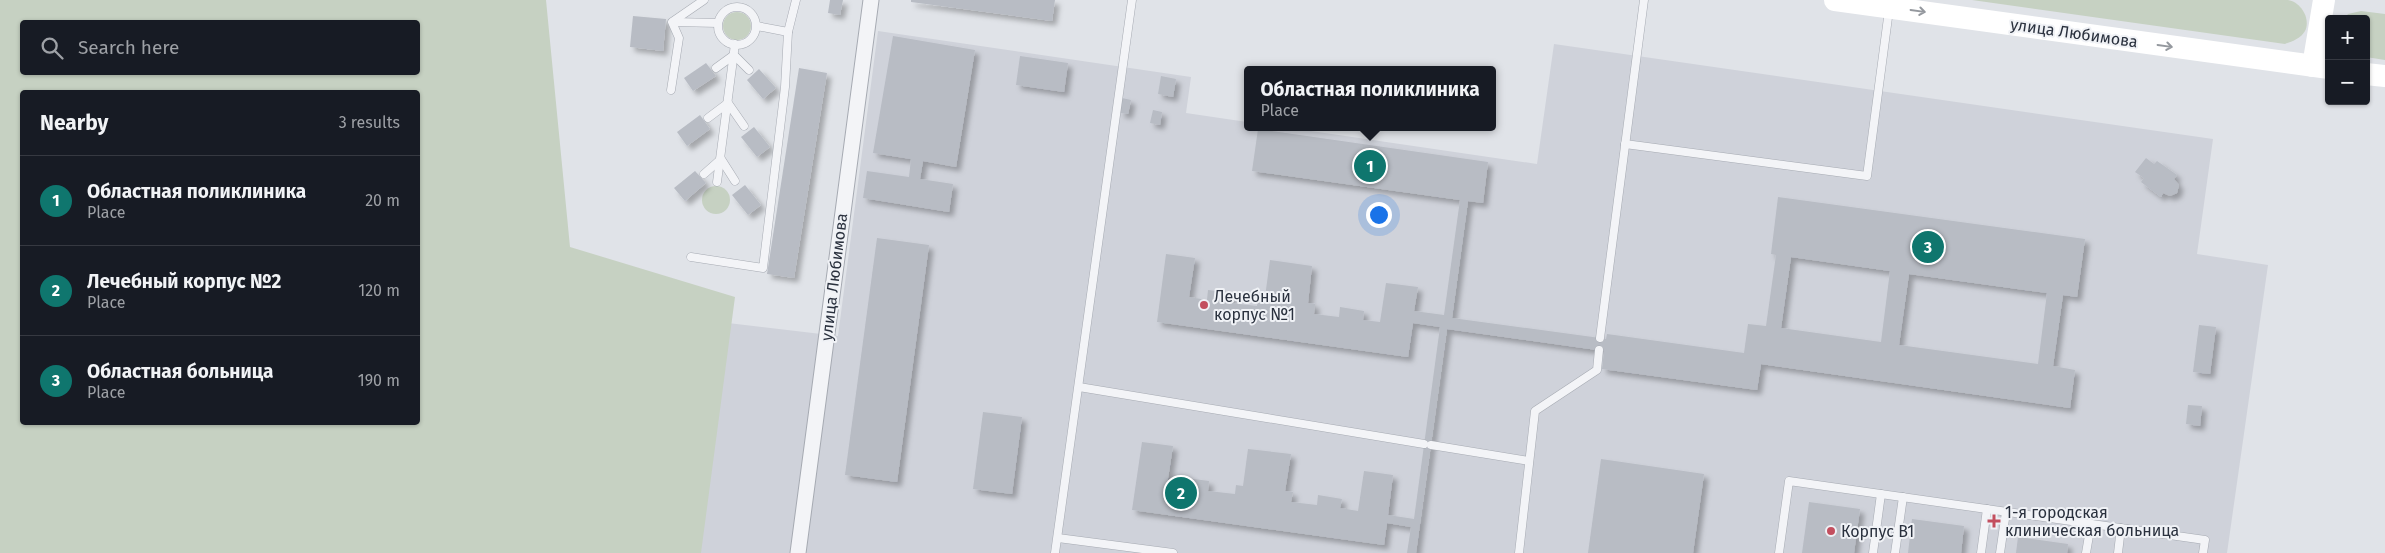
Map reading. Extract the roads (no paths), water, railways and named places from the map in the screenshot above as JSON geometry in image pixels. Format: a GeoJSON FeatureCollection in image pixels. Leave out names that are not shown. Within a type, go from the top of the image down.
{"type":"FeatureCollection","features":[{"type":"Feature","properties":{"kind":"main road","name":"улица Любимова"},"geometry":{"type":"LineString","coordinates":[[1835,0],[2321,67],[2324,0]]}},
{"type":"Feature","properties":{"kind":"main road"},"geometry":{"type":"LineString","coordinates":[[2370,74],[2385,76]]}},
{"type":"Feature","properties":{"kind":"street","name":"улица Любимова"},"geometry":{"type":"LineString","coordinates":[[798,553],[871,0]]}},
{"type":"Feature","properties":{"kind":"lane"},"geometry":{"type":"LineString","coordinates":[[672,22],[704,0]]}},
{"type":"Feature","properties":{"kind":"lane"},"geometry":{"type":"LineString","coordinates":[[742,8],[744,0]]}},
{"type":"Feature","properties":{"kind":"lane"},"geometry":{"type":"LineString","coordinates":[[691,257],[762,268],[785,87],[788,32],[796,0]]}},
{"type":"Feature","properties":{"kind":"lane"},"geometry":{"type":"LineString","coordinates":[[1055,553],[1132,0]]}},
{"type":"Feature","properties":{"kind":"lane"},"geometry":{"type":"LineString","coordinates":[[1600,338],[1644,0]]}},
{"type":"Feature","properties":{"kind":"lane"},"geometry":{"type":"LineString","coordinates":[[735,7],[742,8],[752,14],[757,26],[756,32],[748,42],[742,45],[724,40],[718,30],[718,23],[724,12],[735,7]]}},
{"type":"Feature","properties":{"kind":"lane"},"geometry":{"type":"LineString","coordinates":[[1625,144],[1867,176],[1890,8]]}},
{"type":"Feature","properties":{"kind":"lane"},"geometry":{"type":"LineString","coordinates":[[672,22],[718,23]]}},
{"type":"Feature","properties":{"kind":"lane"},"geometry":{"type":"LineString","coordinates":[[670,90],[679,38],[672,22]]}},
{"type":"Feature","properties":{"kind":"lane"},"geometry":{"type":"LineString","coordinates":[[757,26],[788,32]]}},
{"type":"Feature","properties":{"kind":"lane"},"geometry":{"type":"LineString","coordinates":[[718,182],[735,44]]}},
{"type":"Feature","properties":{"kind":"lane"},"geometry":{"type":"LineString","coordinates":[[716,68],[734,55]]}},
{"type":"Feature","properties":{"kind":"lane"},"geometry":{"type":"LineString","coordinates":[[734,55],[749,70]]}},
{"type":"Feature","properties":{"kind":"lane"},"geometry":{"type":"LineString","coordinates":[[708,118],[728,104]]}},
{"type":"Feature","properties":{"kind":"lane"},"geometry":{"type":"LineString","coordinates":[[728,104],[744,126]]}},
{"type":"Feature","properties":{"kind":"lane"},"geometry":{"type":"LineString","coordinates":[[704,174],[720,159]]}},
{"type":"Feature","properties":{"kind":"lane"},"geometry":{"type":"LineString","coordinates":[[720,159],[735,182]]}},
{"type":"Feature","properties":{"kind":"lane"},"geometry":{"type":"LineString","coordinates":[[1519,553],[1535,412],[1596,370],[1599,350]]}},
{"type":"Feature","properties":{"kind":"lane"},"geometry":{"type":"LineString","coordinates":[[1079,387],[1529,461]]}},
{"type":"Feature","properties":{"kind":"lane"},"geometry":{"type":"LineString","coordinates":[[1778,553],[1789,481],[2204,540],[2203,553]]}},
{"type":"Feature","properties":{"kind":"lane"},"geometry":{"type":"LineString","coordinates":[[1873,553],[1881,494]]}},
{"type":"Feature","properties":{"kind":"lane"},"geometry":{"type":"LineString","coordinates":[[1895,553],[1903,497]]}},
{"type":"Feature","properties":{"kind":"lane"},"geometry":{"type":"LineString","coordinates":[[1981,553],[1987,509]]}},
{"type":"Feature","properties":{"kind":"lane"},"geometry":{"type":"LineString","coordinates":[[2000,553],[2006,512]]}},
{"type":"Feature","properties":{"kind":"lane"},"geometry":{"type":"LineString","coordinates":[[2086,553],[2090,524]]}},
{"type":"Feature","properties":{"kind":"lane"},"geometry":{"type":"LineString","coordinates":[[2118,553],[2121,528]]}},
{"type":"Feature","properties":{"kind":"lane"},"geometry":{"type":"LineString","coordinates":[[1058,538],[1173,553]]}},
{"type":"Feature","properties":{"kind":"place","name":"Областная поликлиника"},"geometry":{"type":"Point","coordinates":[1370,166]}},
{"type":"Feature","properties":{"kind":"place","name":"Областная больница"},"geometry":{"type":"Point","coordinates":[1928,247]}},
{"type":"Feature","properties":{"kind":"place","name":"Лечебный корпус №1"},"geometry":{"type":"Point","coordinates":[1204,305]}},
{"type":"Feature","properties":{"kind":"place","name":"Лечебный корпус №2"},"geometry":{"type":"Point","coordinates":[1181,493]}},
{"type":"Feature","properties":{"kind":"place","name":"1-я городская клиническая больница"},"geometry":{"type":"Point","coordinates":[1994,521]}},
{"type":"Feature","properties":{"kind":"place","name":"Корпус В1"},"geometry":{"type":"Point","coordinates":[1831,531]}}]}
